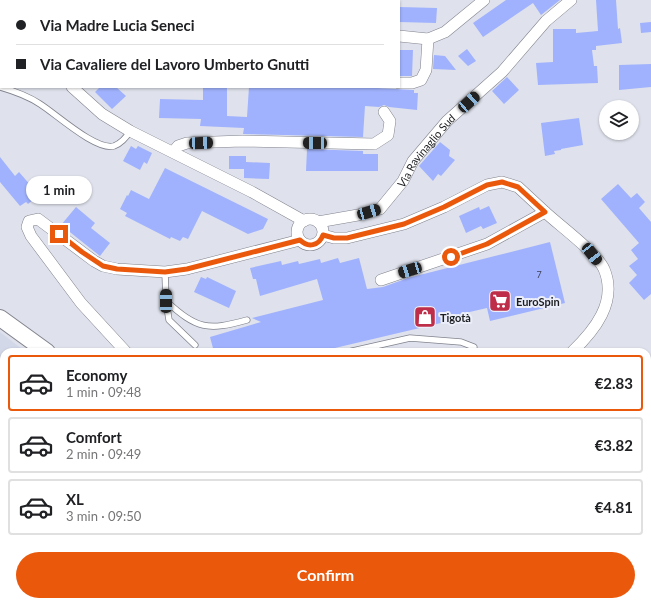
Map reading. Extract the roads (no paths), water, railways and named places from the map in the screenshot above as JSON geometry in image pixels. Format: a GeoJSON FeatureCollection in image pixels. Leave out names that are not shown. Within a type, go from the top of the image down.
{"type":"FeatureCollection","features":[{"type":"Feature","properties":{"kind":"main road"},"geometry":{"type":"LineString","coordinates":[[0,318],[41,348]]}},
{"type":"Feature","properties":{"kind":"street"},"geometry":{"type":"LineString","coordinates":[[400,36],[428,39],[445,32],[484,0]]}},
{"type":"Feature","properties":{"kind":"street","name":"Via Ravinaglio Sud"},"geometry":{"type":"LineString","coordinates":[[318,222],[358,215],[380,209],[403,181],[413,160],[447,121],[502,72],[546,21],[571,0]]}},
{"type":"Feature","properties":{"kind":"street"},"geometry":{"type":"LineString","coordinates":[[400,83],[412,84],[421,80],[426,70],[428,39]]}},
{"type":"Feature","properties":{"kind":"street"},"geometry":{"type":"LineString","coordinates":[[73,88],[102,114],[130,132],[173,152],[304,221],[311,220],[318,222],[322,228],[323,235],[319,242],[311,245],[303,243],[300,240],[297,231],[304,221]]}},
{"type":"Feature","properties":{"kind":"street"},"geometry":{"type":"LineString","coordinates":[[173,152],[178,146],[187,143],[242,141],[374,144],[388,135],[390,120],[384,112]]}},
{"type":"Feature","properties":{"kind":"street"},"geometry":{"type":"LineString","coordinates":[[323,235],[334,238],[347,238],[404,224],[444,207],[487,185],[502,182],[518,187],[592,254],[604,269],[608,289],[605,311],[591,333],[576,348]]}},
{"type":"Feature","properties":{"kind":"street"},"geometry":{"type":"LineString","coordinates":[[381,280],[487,244],[545,212]]}},
{"type":"Feature","properties":{"kind":"street"},"geometry":{"type":"LineString","coordinates":[[122,348],[81,303],[31,236],[27,227],[29,221],[38,219],[47,224],[82,252],[103,266],[117,269],[165,272],[187,269],[300,240]]}},
{"type":"Feature","properties":{"kind":"lane"},"geometry":{"type":"LineString","coordinates":[[4,88],[18,92],[39,103],[100,145],[113,146],[124,141],[130,132]]}},
{"type":"Feature","properties":{"kind":"lane"},"geometry":{"type":"LineString","coordinates":[[165,272],[166,301],[169,320],[195,345]]}},
{"type":"Feature","properties":{"kind":"lane"},"geometry":{"type":"LineString","coordinates":[[166,301],[176,310],[203,326],[221,327],[247,320]]}},
{"type":"Feature","properties":{"kind":"lane"},"geometry":{"type":"LineString","coordinates":[[367,348],[410,338],[461,342],[474,348]]}},
{"type":"Feature","properties":{"kind":"place","name":"EuroSpin"},"geometry":{"type":"Point","coordinates":[500,301]}},
{"type":"Feature","properties":{"kind":"place","name":"Tigotà"},"geometry":{"type":"Point","coordinates":[425,317]}}]}
